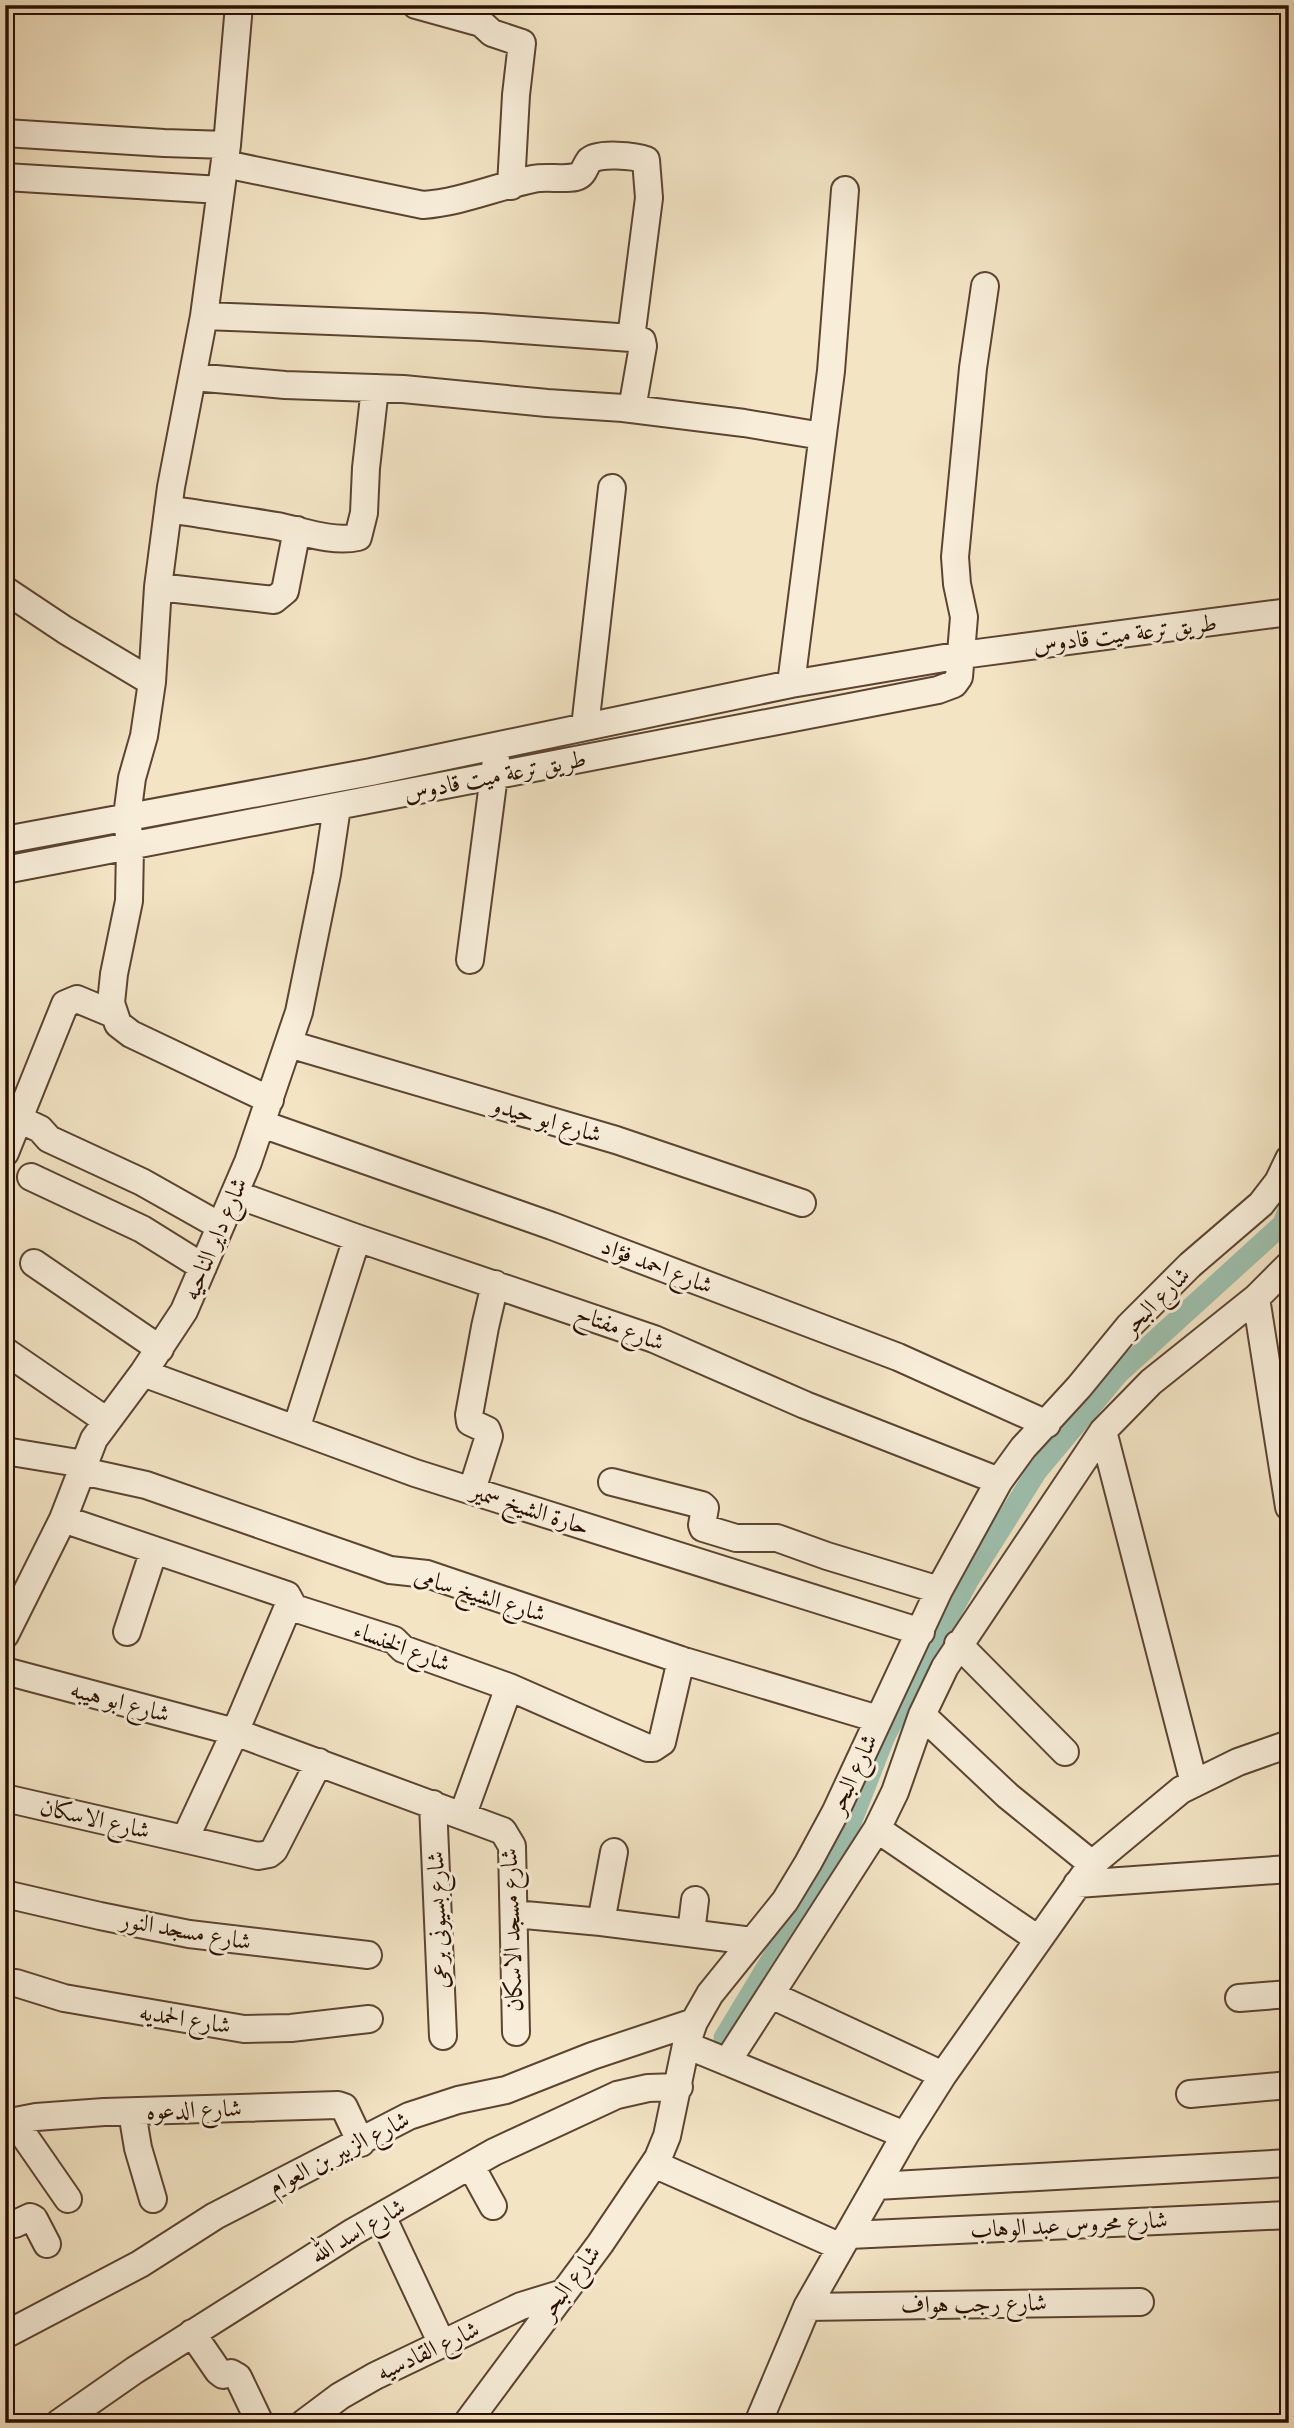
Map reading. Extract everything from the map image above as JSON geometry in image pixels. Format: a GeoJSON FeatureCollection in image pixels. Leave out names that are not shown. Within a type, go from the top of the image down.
{"type":"FeatureCollection","features":[{"type":"Feature","properties":{"kind":"street"},"geometry":{"type":"LineString","coordinates":[[113,1014],[111,1003],[114,974],[129,901],[130,847],[127,816],[152,682],[158,587],[183,418],[204,316],[226,154],[239,5]]}},
{"type":"Feature","properties":{"kind":"street"},"geometry":{"type":"LineString","coordinates":[[416,5],[481,23],[492,33],[522,43],[516,95],[512,186]]}},
{"type":"Feature","properties":{"kind":"street"},"geometry":{"type":"LineString","coordinates":[[5,133],[163,143],[226,154],[423,205],[447,203],[538,178],[579,175],[590,160],[601,156],[638,157],[646,160],[649,198],[631,338]]}},
{"type":"Feature","properties":{"kind":"street"},"geometry":{"type":"LineString","coordinates":[[5,177],[221,190]]}},
{"type":"Feature","properties":{"kind":"street"},"geometry":{"type":"LineString","coordinates":[[791,684],[831,371],[845,190]]}},
{"type":"Feature","properties":{"kind":"street"},"geometry":{"type":"LineString","coordinates":[[962,655],[964,617],[955,557],[972,381],[985,286]]}},
{"type":"Feature","properties":{"kind":"street"},"geometry":{"type":"LineString","coordinates":[[204,316],[481,327],[631,338],[643,343],[632,409]]}},
{"type":"Feature","properties":{"kind":"street"},"geometry":{"type":"LineString","coordinates":[[192,377],[285,385],[375,388],[632,409],[822,436]]}},
{"type":"Feature","properties":{"kind":"street"},"geometry":{"type":"LineString","coordinates":[[169,509],[350,539],[358,537],[363,513],[375,388]]}},
{"type":"Feature","properties":{"kind":"street"},"geometry":{"type":"LineString","coordinates":[[585,727],[612,488]]}},
{"type":"Feature","properties":{"kind":"street"},"geometry":{"type":"LineString","coordinates":[[158,587],[274,600],[285,591],[297,530]]}},
{"type":"Feature","properties":{"kind":"street"},"geometry":{"type":"LineString","coordinates":[[5,590],[152,682]]}},
{"type":"Feature","properties":{"kind":"street","name":"طريق ترعة ميت قادوس"},"geometry":{"type":"LineString","coordinates":[[5,840],[371,772],[791,684],[962,655],[1289,612]]}},
{"type":"Feature","properties":{"kind":"street","name":"طريق ترعة ميت قادوس"},"geometry":{"type":"LineString","coordinates":[[5,870],[939,690],[954,684],[959,677],[962,655]]}},
{"type":"Feature","properties":{"kind":"street"},"geometry":{"type":"LineString","coordinates":[[470,960],[498,745]]}},
{"type":"Feature","properties":{"kind":"street"},"geometry":{"type":"LineString","coordinates":[[371,772],[373,800]]}},
{"type":"Feature","properties":{"kind":"street","name":"شارع داير الناحيه"},"geometry":{"type":"LineString","coordinates":[[9,1619],[63,1519],[94,1439],[160,1349],[184,1311],[235,1194],[299,1012],[317,928],[337,807]]}},
{"type":"Feature","properties":{"kind":"street"},"geometry":{"type":"LineString","coordinates":[[5,1153],[65,1004],[77,999],[113,1014]]}},
{"type":"Feature","properties":{"kind":"street","name":"شارع احمد فؤاد"},"geometry":{"type":"LineString","coordinates":[[113,1014],[118,1024],[131,1034],[266,1112],[552,1226],[872,1347],[1047,1424]]}},
{"type":"Feature","properties":{"kind":"street","name":"شارع ابو حيدو"},"geometry":{"type":"LineString","coordinates":[[289,1044],[616,1140],[802,1203]]}},
{"type":"Feature","properties":{"kind":"street"},"geometry":{"type":"LineString","coordinates":[[19,1119],[40,1129],[49,1139],[142,1182],[220,1226]]}},
{"type":"Feature","properties":{"kind":"street","name":"شارع البحر"},"geometry":{"type":"LineString","coordinates":[[727,2062],[771,1995],[825,1874],[835,1813],[939,1590],[999,1481],[1023,1448],[1047,1424],[1129,1326],[1190,1265],[1261,1204],[1278,1182],[1289,1159]]}},
{"type":"Feature","properties":{"kind":"street"},"geometry":{"type":"LineString","coordinates":[[31,1177],[142,1229],[203,1267]]}},
{"type":"Feature","properties":{"kind":"street","name":"شارع مفتاح"},"geometry":{"type":"LineString","coordinates":[[235,1194],[654,1339],[805,1405],[999,1481]]}},
{"type":"Feature","properties":{"kind":"street"},"geometry":{"type":"LineString","coordinates":[[296,1429],[357,1238]]}},
{"type":"Feature","properties":{"kind":"street"},"geometry":{"type":"LineString","coordinates":[[34,1264],[160,1349]]}},
{"type":"Feature","properties":{"kind":"street","name":"شارع البحر"},"geometry":{"type":"LineString","coordinates":[[467,2423],[560,2294],[600,2244],[654,2164],[667,2136],[690,2033],[710,1994],[785,1901],[825,1874],[877,1829],[895,1792],[922,1715],[958,1644],[1103,1431],[1152,1382],[1256,1298],[1289,1265]]}},
{"type":"Feature","properties":{"kind":"street"},"geometry":{"type":"LineString","coordinates":[[472,1490],[489,1436],[487,1430],[472,1424],[469,1419],[495,1284]]}},
{"type":"Feature","properties":{"kind":"street"},"geometry":{"type":"LineString","coordinates":[[1256,1298],[1289,1507]]}},
{"type":"Feature","properties":{"kind":"street"},"geometry":{"type":"LineString","coordinates":[[5,1351],[107,1421]]}},
{"type":"Feature","properties":{"kind":"street","name":"حارة الشيخ سمير"},"geometry":{"type":"LineString","coordinates":[[143,1373],[415,1473],[921,1632]]}},
{"type":"Feature","properties":{"kind":"street"},"geometry":{"type":"LineString","coordinates":[[1103,1431],[1194,1783]]}},
{"type":"Feature","properties":{"kind":"street","name":"شارع الشيخ سامى"},"geometry":{"type":"LineString","coordinates":[[5,1451],[83,1467],[146,1485],[390,1570],[427,1574],[681,1660],[878,1719]]}},
{"type":"Feature","properties":{"kind":"street"},"geometry":{"type":"LineString","coordinates":[[612,1482],[702,1505],[705,1508],[702,1525],[705,1529],[736,1538],[777,1538],[939,1590]]}},
{"type":"Feature","properties":{"kind":"street","name":"شارع الخنساء"},"geometry":{"type":"LineString","coordinates":[[63,1519],[287,1595],[293,1608],[394,1640],[403,1649],[509,1687],[648,1748],[662,1742],[681,1660]]}},
{"type":"Feature","properties":{"kind":"street"},"geometry":{"type":"LineString","coordinates":[[127,1632],[154,1550]]}},
{"type":"Feature","properties":{"kind":"street","name":"شارع الاسكان"},"geometry":{"type":"LineString","coordinates":[[185,1839],[235,1732],[290,1602]]}},
{"type":"Feature","properties":{"kind":"street"},"geometry":{"type":"LineString","coordinates":[[958,1644],[1065,1752]]}},
{"type":"Feature","properties":{"kind":"street","name":"شارع ابو هيبه"},"geometry":{"type":"LineString","coordinates":[[5,1671],[235,1732]]}},
{"type":"Feature","properties":{"kind":"street"},"geometry":{"type":"LineString","coordinates":[[235,1732],[463,1814],[509,1687]]}},
{"type":"Feature","properties":{"kind":"street"},"geometry":{"type":"LineString","coordinates":[[922,1715],[1008,1796],[1084,1874],[1289,1869]]}},
{"type":"Feature","properties":{"kind":"street"},"geometry":{"type":"LineString","coordinates":[[758,2423],[807,2307],[905,2135],[943,2075],[1084,1874],[1181,1790],[1238,1762],[1289,1744]]}},
{"type":"Feature","properties":{"kind":"street","name":"شارع الاسكان"},"geometry":{"type":"LineString","coordinates":[[5,1798],[258,1856],[274,1850],[319,1762]]}},
{"type":"Feature","properties":{"kind":"street","name":"شارع بسيونى برعى"},"geometry":{"type":"LineString","coordinates":[[433,1804],[443,2036]]}},
{"type":"Feature","properties":{"kind":"street","name":"شارع مسجد الاسكان"},"geometry":{"type":"LineString","coordinates":[[463,1814],[497,1828],[509,1837],[512,1846],[516,2032]]}},
{"type":"Feature","properties":{"kind":"street"},"geometry":{"type":"LineString","coordinates":[[877,1829],[1038,1940]]}},
{"type":"Feature","properties":{"kind":"street"},"geometry":{"type":"LineString","coordinates":[[601,1922],[614,1852]]}},
{"type":"Feature","properties":{"kind":"street","name":"شارع مسجد النور"},"geometry":{"type":"LineString","coordinates":[[5,1894],[189,1934],[368,1955]]}},
{"type":"Feature","properties":{"kind":"street"},"geometry":{"type":"LineString","coordinates":[[691,1933],[695,1900]]}},
{"type":"Feature","properties":{"kind":"street"},"geometry":{"type":"LineString","coordinates":[[514,1914],[752,1941]]}},
{"type":"Feature","properties":{"kind":"street","name":"شارع الحمديه"},"geometry":{"type":"LineString","coordinates":[[5,1983],[16,1983],[64,1998],[162,2017],[244,2029],[291,2028],[369,2019]]}},
{"type":"Feature","properties":{"kind":"street"},"geometry":{"type":"LineString","coordinates":[[1240,1998],[1289,1993]]}},
{"type":"Feature","properties":{"kind":"street"},"geometry":{"type":"LineString","coordinates":[[771,1995],[943,2075]]}},
{"type":"Feature","properties":{"kind":"street"},"geometry":{"type":"LineString","coordinates":[[690,2033],[727,2062],[905,2135]]}},
{"type":"Feature","properties":{"kind":"street","name":"شارع الزبير بن العوام"},"geometry":{"type":"LineString","coordinates":[[5,2335],[140,2264],[215,2217],[409,2116],[458,2100],[506,2090],[592,2056],[690,2033]]}},
{"type":"Feature","properties":{"kind":"street"},"geometry":{"type":"LineString","coordinates":[[1190,2094],[1289,2085]]}},
{"type":"Feature","properties":{"kind":"street","name":"شارع اسد الله"},"geometry":{"type":"LineString","coordinates":[[59,2423],[192,2333],[353,2232],[494,2152],[606,2099],[636,2090],[679,2087]]}},
{"type":"Feature","properties":{"kind":"street","name":"شارع الدعوه"},"geometry":{"type":"LineString","coordinates":[[9,2122],[65,2114],[342,2105],[360,2143]]}},
{"type":"Feature","properties":{"kind":"street"},"geometry":{"type":"LineString","coordinates":[[132,2112],[138,2148],[153,2199]]}},
{"type":"Feature","properties":{"kind":"street"},"geometry":{"type":"LineString","coordinates":[[9,2122],[68,2199]]}},
{"type":"Feature","properties":{"kind":"street"},"geometry":{"type":"LineString","coordinates":[[876,2186],[1289,2163]]}},
{"type":"Feature","properties":{"kind":"street"},"geometry":{"type":"LineString","coordinates":[[654,2164],[845,2241]]}},
{"type":"Feature","properties":{"kind":"street"},"geometry":{"type":"LineString","coordinates":[[471,2166],[493,2206]]}},
{"type":"Feature","properties":{"kind":"street","name":"شارع محروس عبد الوهاب"},"geometry":{"type":"LineString","coordinates":[[845,2241],[1289,2215]]}},
{"type":"Feature","properties":{"kind":"street"},"geometry":{"type":"LineString","coordinates":[[382,2216],[442,2344]]}},
{"type":"Feature","properties":{"kind":"street"},"geometry":{"type":"LineString","coordinates":[[5,2222],[15,2224],[30,2217],[34,2219],[47,2244]]}},
{"type":"Feature","properties":{"kind":"street","name":"شارع القادسيه"},"geometry":{"type":"LineString","coordinates":[[304,2423],[357,2385],[521,2306],[560,2294]]}},
{"type":"Feature","properties":{"kind":"street","name":"شارع رجب هواف"},"geometry":{"type":"LineString","coordinates":[[807,2307],[1140,2302]]}},
{"type":"Feature","properties":{"kind":"street"},"geometry":{"type":"LineString","coordinates":[[192,2333],[218,2371],[223,2375],[231,2373],[238,2377],[260,2423]]}},
{"type":"Feature","properties":{"kind":"waterway"},"geometry":{"type":"LineString","coordinates":[[724,2038],[845,1838],[885,1736],[968,1581],[1037,1471],[1118,1374],[1283,1224],[1289,1208]]}}]}
